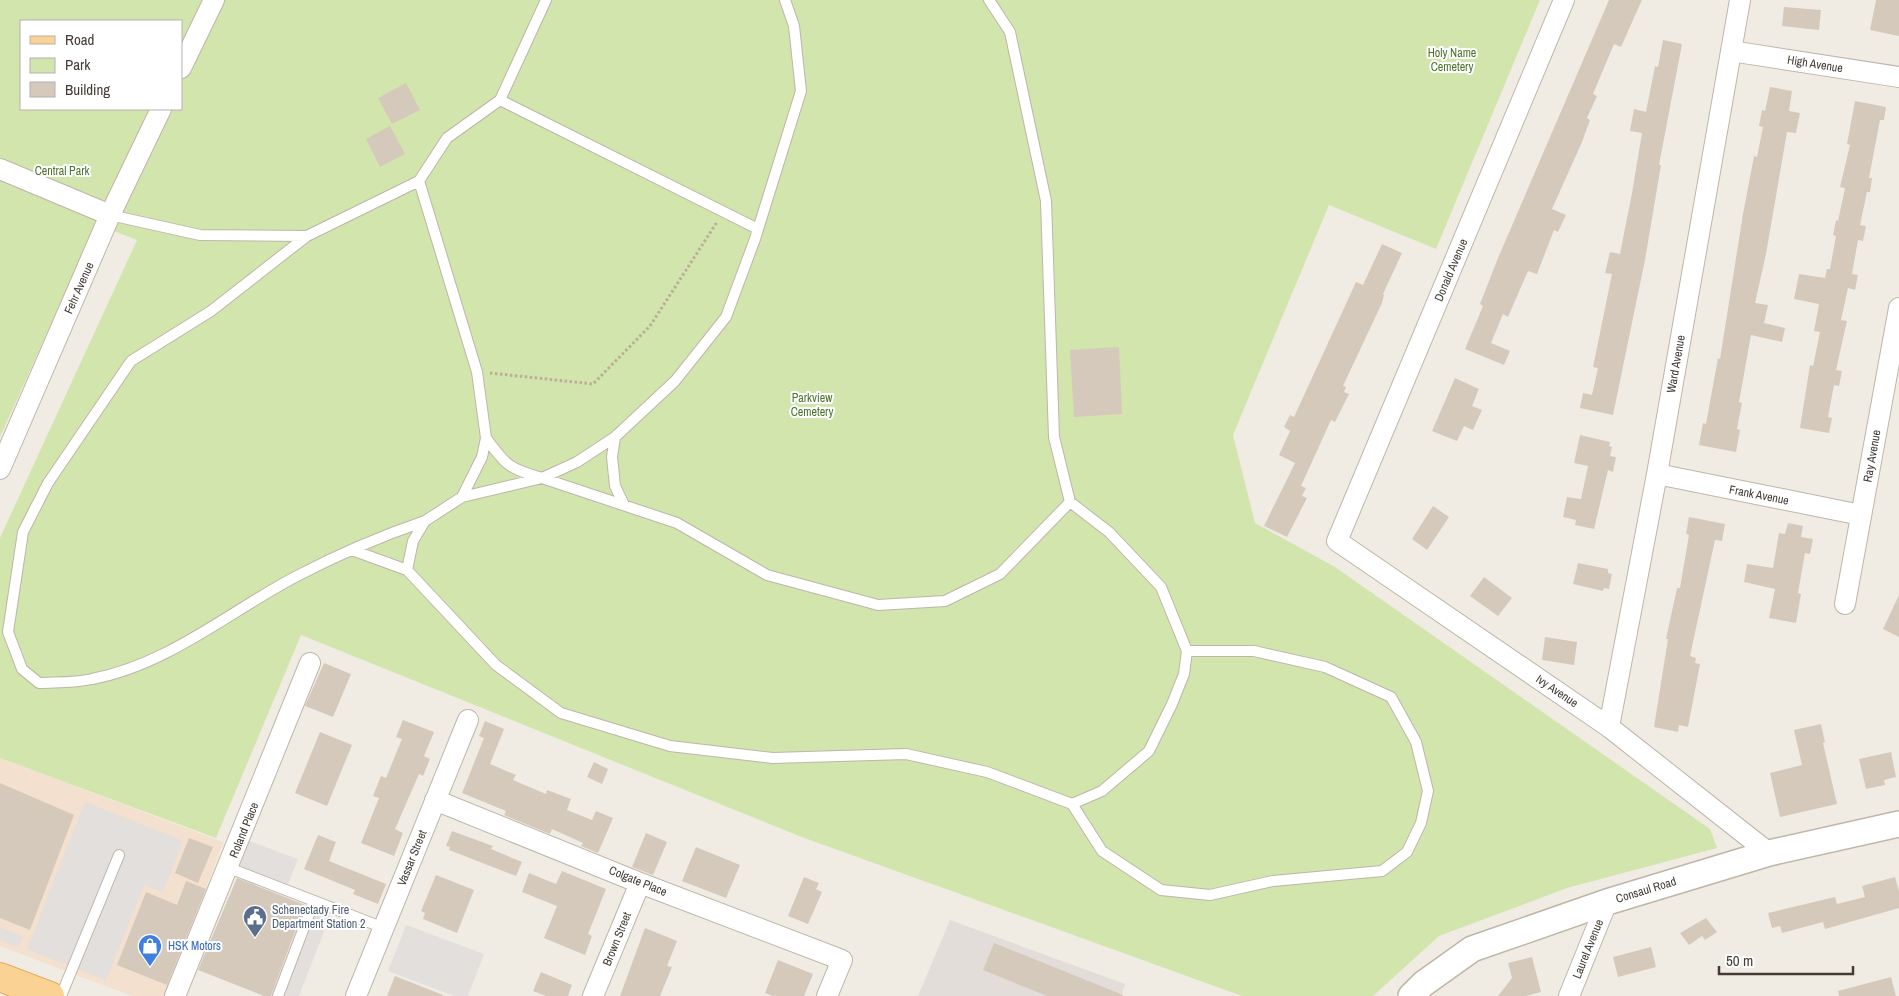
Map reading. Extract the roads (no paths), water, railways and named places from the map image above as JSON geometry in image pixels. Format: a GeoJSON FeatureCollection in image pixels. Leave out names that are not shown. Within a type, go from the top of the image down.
{"type":"FeatureCollection","features":[{"type":"Feature","properties":{"kind":"main road"},"geometry":{"type":"LineString","coordinates":[[0,977],[36,994]]}},
{"type":"Feature","properties":{"kind":"street"},"geometry":{"type":"LineString","coordinates":[[182,66],[214,0]]}},
{"type":"Feature","properties":{"kind":"street","name":"Donald Avenue"},"geometry":{"type":"LineString","coordinates":[[1337,541],[1564,0]]}},
{"type":"Feature","properties":{"kind":"street","name":"Ward Avenue"},"geometry":{"type":"LineString","coordinates":[[1609,727],[1657,474],[1740,0]]}},
{"type":"Feature","properties":{"kind":"street","name":"High Avenue"},"geometry":{"type":"LineString","coordinates":[[1731,51],[1899,78]]}},
{"type":"Feature","properties":{"kind":"street","name":"Fehr Avenue"},"geometry":{"type":"LineString","coordinates":[[0,468],[110,215],[162,110]]}},
{"type":"Feature","properties":{"kind":"street"},"geometry":{"type":"LineString","coordinates":[[0,169],[110,215]]}},
{"type":"Feature","properties":{"kind":"street","name":"Ray Avenue"},"geometry":{"type":"LineString","coordinates":[[1845,604],[1899,308]]}},
{"type":"Feature","properties":{"kind":"street","name":"Frank Avenue"},"geometry":{"type":"LineString","coordinates":[[1657,474],[1861,515]]}},
{"type":"Feature","properties":{"kind":"street","name":"Ivy Avenue"},"geometry":{"type":"LineString","coordinates":[[1337,541],[1609,727],[1769,853]]}},
{"type":"Feature","properties":{"kind":"street","name":"Roland Place"},"geometry":{"type":"LineString","coordinates":[[175,996],[229,868],[310,664]]}},
{"type":"Feature","properties":{"kind":"street","name":"Vassar Street"},"geometry":{"type":"LineString","coordinates":[[356,996],[468,720]]}},
{"type":"Feature","properties":{"kind":"street","name":"Colgate Place"},"geometry":{"type":"LineString","coordinates":[[435,800],[640,883],[842,960],[827,996]]}},
{"type":"Feature","properties":{"kind":"street","name":"Consaul Road"},"geometry":{"type":"LineString","coordinates":[[1411,996],[1422,984],[1472,949],[1608,902],[1769,853],[1899,824]]}},
{"type":"Feature","properties":{"kind":"street","name":"Brown Street"},"geometry":{"type":"LineString","coordinates":[[593,996],[640,883]]}},
{"type":"Feature","properties":{"kind":"street","name":"Laurel Avenue"},"geometry":{"type":"LineString","coordinates":[[1569,996],[1608,902]]}},
{"type":"Feature","properties":{"kind":"lane"},"geometry":{"type":"LineString","coordinates":[[546,0],[500,100],[448,138],[419,181],[307,236],[211,311],[131,361],[48,483],[23,532],[8,632],[22,669],[39,683],[91,679],[136,666],[202,632],[295,577],[352,550],[425,521],[462,497],[542,478],[577,462],[614,438],[675,382],[726,317],[758,229],[801,91],[794,26],[785,0]]}},
{"type":"Feature","properties":{"kind":"lane"},"geometry":{"type":"LineString","coordinates":[[989,0],[1010,32],[1046,201],[1054,437],[1070,502],[1109,532],[1161,587],[1187,651],[1181,681],[1172,704],[1148,751],[1102,791],[1072,804]]}},
{"type":"Feature","properties":{"kind":"lane"},"geometry":{"type":"LineString","coordinates":[[500,100],[758,229]]}},
{"type":"Feature","properties":{"kind":"lane"},"geometry":{"type":"LineString","coordinates":[[419,181],[477,372],[486,438],[482,457],[462,497]]}},
{"type":"Feature","properties":{"kind":"lane"},"geometry":{"type":"LineString","coordinates":[[110,215],[200,235],[307,236]]}},
{"type":"Feature","properties":{"kind":"lane"},"geometry":{"type":"LineString","coordinates":[[486,438],[502,460],[515,470],[677,523],[767,575],[878,605],[945,601],[1000,574],[1070,502]]}},
{"type":"Feature","properties":{"kind":"lane"},"geometry":{"type":"LineString","coordinates":[[614,438],[612,458],[615,486],[624,505]]}},
{"type":"Feature","properties":{"kind":"lane"},"geometry":{"type":"LineString","coordinates":[[407,570],[413,541],[425,521]]}},
{"type":"Feature","properties":{"kind":"lane"},"geometry":{"type":"LineString","coordinates":[[352,550],[407,570],[496,665],[561,713],[670,746],[774,758],[906,754],[987,772],[1072,804],[1102,851],[1161,890],[1210,896],[1273,881],[1382,871],[1407,852],[1421,823],[1428,791],[1416,742],[1391,697],[1325,667],[1254,651],[1187,651]]}},
{"type":"Feature","properties":{"kind":"lane"},"geometry":{"type":"LineString","coordinates":[[61,996],[119,855]]}},
{"type":"Feature","properties":{"kind":"lane"},"geometry":{"type":"LineString","coordinates":[[229,868],[384,928]]}},
{"type":"Feature","properties":{"kind":"lane"},"geometry":{"type":"LineString","coordinates":[[278,996],[314,901]]}},
{"type":"Feature","properties":{"kind":"place","name":"Schenectady Fire Department Station 2"},"geometry":{"type":"Point","coordinates":[255,938]}},
{"type":"Feature","properties":{"kind":"place","name":"HSK Motors"},"geometry":{"type":"Point","coordinates":[150,967]}},
{"type":"Feature","properties":{"kind":"park label","name":"Holy Name Cemetery"},"geometry":{"type":"Point","coordinates":[1452,60]}},
{"type":"Feature","properties":{"kind":"park label","name":"Central Park"},"geometry":{"type":"Point","coordinates":[62,171]}},
{"type":"Feature","properties":{"kind":"park label","name":"Parkview Cemetery"},"geometry":{"type":"Point","coordinates":[812,405]}}]}
